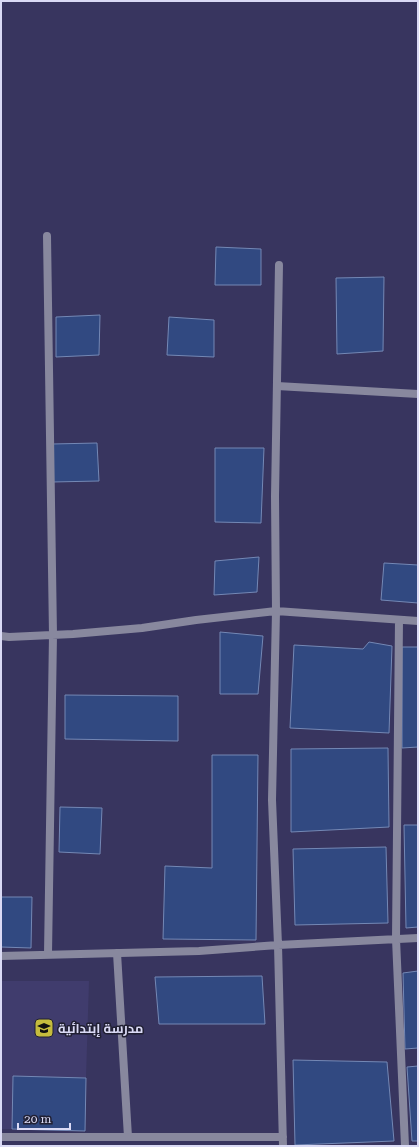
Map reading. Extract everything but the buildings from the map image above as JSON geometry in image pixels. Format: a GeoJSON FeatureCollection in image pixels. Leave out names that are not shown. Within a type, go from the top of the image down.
{"type":"FeatureCollection","features":[{"type":"Feature","properties":{"kind":"street"},"geometry":{"type":"LineString","coordinates":[[47,236],[53,635],[48,954]]}},
{"type":"Feature","properties":{"kind":"street"},"geometry":{"type":"LineString","coordinates":[[279,265],[275,496],[276,611],[272,800],[278,945],[283,1146]]}},
{"type":"Feature","properties":{"kind":"street"},"geometry":{"type":"LineString","coordinates":[[277,386],[418,394]]}},
{"type":"Feature","properties":{"kind":"street"},"geometry":{"type":"LineString","coordinates":[[1,636],[9,637],[73,634],[142,628],[276,611],[418,621]]}},
{"type":"Feature","properties":{"kind":"street"},"geometry":{"type":"LineString","coordinates":[[399,620],[396,939],[405,1146]]}},
{"type":"Feature","properties":{"kind":"street"},"geometry":{"type":"LineString","coordinates":[[1,956],[199,951],[278,945],[418,938]]}},
{"type":"Feature","properties":{"kind":"street"},"geometry":{"type":"LineString","coordinates":[[116,953],[128,1137]]}},
{"type":"Feature","properties":{"kind":"street"},"geometry":{"type":"LineString","coordinates":[[1,1136],[283,1137]]}},
{"type":"Feature","properties":{"kind":"shaded area","name":"مدرسة إبتدائية"},"geometry":{"type":"Polygon","coordinates":[[[1,981],[89,981],[86,1078],[13,1076],[12,1129],[1,1129],[1,981]]]}},
{"type":"Feature","properties":{"kind":"place","name":"مدرسة إبتدائية"},"geometry":{"type":"Point","coordinates":[44,1028]}}]}
